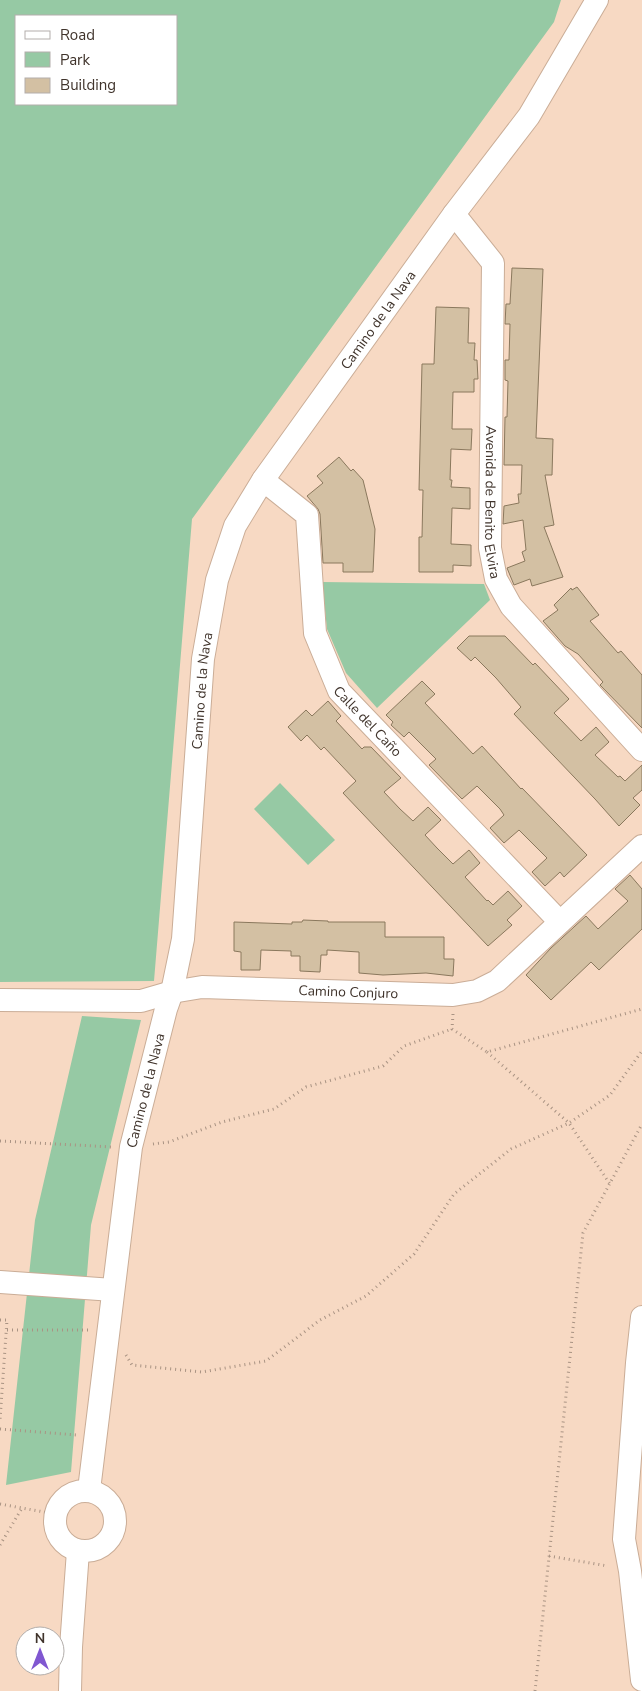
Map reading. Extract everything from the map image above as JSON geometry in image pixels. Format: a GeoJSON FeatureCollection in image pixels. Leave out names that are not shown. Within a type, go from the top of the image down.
{"type":"FeatureCollection","features":[{"type":"Feature","properties":{"kind":"street","name":"Camino de la Nava"},"geometry":{"type":"LineString","coordinates":[[90,1490],[131,1147],[172,992],[182,939],[203,659],[215,589],[235,526],[263,480],[454,214],[529,116],[597,0]]}},
{"type":"Feature","properties":{"kind":"street","name":"Avenida de Benito Elvira"},"geometry":{"type":"LineString","coordinates":[[454,214],[493,263],[490,548],[496,580],[511,606],[642,750]]}},
{"type":"Feature","properties":{"kind":"street","name":"Calle del Caño"},"geometry":{"type":"LineString","coordinates":[[263,480],[307,515],[315,633],[339,691],[560,922]]}},
{"type":"Feature","properties":{"kind":"street","name":"Camino Conjuro"},"geometry":{"type":"LineString","coordinates":[[0,1000],[141,1001],[172,992],[202,987],[453,995],[477,991],[497,981],[642,846]]}},
{"type":"Feature","properties":{"kind":"street"},"geometry":{"type":"LineString","coordinates":[[0,1282],[113,1290]]}},
{"type":"Feature","properties":{"kind":"street"},"geometry":{"type":"LineString","coordinates":[[642,1317],[637,1363],[633,1538],[630,1571],[642,1680]]}},
{"type":"Feature","properties":{"kind":"street"},"geometry":{"type":"LineString","coordinates":[[90,1490],[101,1495],[110,1503],[115,1514],[115,1527],[110,1538],[102,1547],[90,1551],[78,1551],[67,1546],[59,1537],[54,1526],[55,1514],[59,1504],[67,1495],[78,1491],[90,1490]]}},
{"type":"Feature","properties":{"kind":"street"},"geometry":{"type":"LineString","coordinates":[[70,1691],[71,1647],[78,1551]]}},
{"type":"Feature","properties":{"kind":"path"},"geometry":{"type":"LineString","coordinates":[[452,1029],[453,995]]}},
{"type":"Feature","properties":{"kind":"path"},"geometry":{"type":"LineString","coordinates":[[487,1052],[642,1009]]}},
{"type":"Feature","properties":{"kind":"path"},"geometry":{"type":"LineString","coordinates":[[0,1141],[131,1147],[169,1142],[222,1122],[274,1109],[306,1086],[383,1066],[404,1046],[452,1029]]}},
{"type":"Feature","properties":{"kind":"path"},"geometry":{"type":"LineString","coordinates":[[452,1029],[487,1052],[569,1123],[610,1184]]}},
{"type":"Feature","properties":{"kind":"path"},"geometry":{"type":"LineString","coordinates":[[7,1330],[108,1330],[132,1364],[202,1372],[266,1361],[320,1320],[366,1296],[380,1284],[414,1254],[454,1194],[511,1149],[569,1123],[610,1095],[642,1051]]}},
{"type":"Feature","properties":{"kind":"path"},"geometry":{"type":"LineString","coordinates":[[535,1691],[583,1233],[642,1124]]}},
{"type":"Feature","properties":{"kind":"path"},"geometry":{"type":"LineString","coordinates":[[0,1320],[7,1320],[7,1330],[0,1420]]}},
{"type":"Feature","properties":{"kind":"path"},"geometry":{"type":"LineString","coordinates":[[0,1429],[96,1436]]}},
{"type":"Feature","properties":{"kind":"path"},"geometry":{"type":"LineString","coordinates":[[0,1504],[55,1514]]}},
{"type":"Feature","properties":{"kind":"path"},"geometry":{"type":"LineString","coordinates":[[0,1545],[22,1508]]}},
{"type":"Feature","properties":{"kind":"path"},"geometry":{"type":"LineString","coordinates":[[549,1556],[630,1571]]}},
{"type":"Feature","properties":{"kind":"green space"},"geometry":{"type":"Polygon","coordinates":[[[0,0],[561,0],[554,22],[192,519],[154,981],[0,982],[0,0]]]}},
{"type":"Feature","properties":{"kind":"green space"},"geometry":{"type":"Polygon","coordinates":[[[322,582],[484,584],[490,600],[377,708],[346,673],[327,629],[322,582]]]}},
{"type":"Feature","properties":{"kind":"green space"},"geometry":{"type":"Polygon","coordinates":[[[280,783],[335,840],[308,865],[254,809],[280,783]]]}},
{"type":"Feature","properties":{"kind":"green space"},"geometry":{"type":"Polygon","coordinates":[[[82,1016],[141,1020],[91,1225],[71,1472],[6,1485],[35,1220],[82,1016]]]}},
{"type":"Feature","properties":{"kind":"building"},"geometry":{"type":"Polygon","coordinates":[[[512,268],[543,269],[536,438],[553,439],[552,475],[545,475],[554,525],[544,527],[563,577],[532,586],[530,579],[514,585],[507,568],[525,561],[522,552],[526,550],[523,520],[503,524],[504,506],[519,503],[518,494],[521,494],[522,465],[504,465],[508,381],[505,380],[505,360],[509,360],[510,324],[505,324],[506,304],[510,304],[512,268]]]}},
{"type":"Feature","properties":{"kind":"building"},"geometry":{"type":"Polygon","coordinates":[[[436,307],[469,308],[468,343],[475,343],[474,360],[477,360],[478,379],[474,379],[474,392],[453,392],[452,429],[472,429],[471,450],[451,449],[450,480],[452,480],[451,487],[470,488],[470,509],[452,508],[451,544],[471,545],[471,566],[453,565],[453,572],[419,572],[419,537],[422,537],[423,490],[419,490],[422,364],[434,364],[436,307]]]}},
{"type":"Feature","properties":{"kind":"building"},"geometry":{"type":"Polygon","coordinates":[[[339,457],[351,471],[353,469],[363,480],[375,529],[373,572],[343,572],[343,563],[323,563],[320,514],[307,496],[323,483],[317,476],[339,457]]]}},
{"type":"Feature","properties":{"kind":"building"},"geometry":{"type":"Polygon","coordinates":[[[577,587],[599,615],[590,621],[618,653],[621,651],[642,675],[642,728],[600,685],[603,682],[578,654],[565,646],[543,621],[558,610],[554,605],[571,588],[572,590],[577,587]]]}},
{"type":"Feature","properties":{"kind":"building"},"geometry":{"type":"Polygon","coordinates":[[[469,636],[505,636],[533,665],[535,663],[569,699],[554,713],[581,741],[596,727],[609,742],[595,755],[618,777],[620,776],[625,781],[642,765],[642,790],[633,798],[640,805],[619,826],[514,714],[521,707],[496,678],[475,657],[471,661],[457,648],[469,636]]]}},
{"type":"Feature","properties":{"kind":"building"},"geometry":{"type":"Polygon","coordinates":[[[422,681],[435,694],[425,703],[473,754],[482,746],[521,789],[587,855],[564,877],[560,872],[545,886],[532,872],[547,858],[519,830],[504,843],[490,828],[504,815],[500,809],[477,786],[462,799],[429,765],[436,759],[409,732],[404,737],[391,725],[393,722],[386,715],[422,681]]]}},
{"type":"Feature","properties":{"kind":"building"},"geometry":{"type":"Polygon","coordinates":[[[328,701],[341,716],[336,721],[362,749],[364,747],[371,747],[401,778],[384,792],[413,821],[428,807],[441,820],[425,835],[453,864],[469,850],[480,863],[465,877],[487,901],[493,905],[508,891],[522,906],[507,920],[512,925],[488,946],[343,793],[356,781],[324,747],[321,750],[307,735],[301,741],[288,727],[306,710],[312,716],[328,701]]]}},
{"type":"Feature","properties":{"kind":"building"},"geometry":{"type":"Polygon","coordinates":[[[630,875],[642,889],[642,929],[599,970],[591,962],[551,1000],[526,975],[551,948],[586,916],[598,929],[628,901],[615,889],[630,875]]]}},
{"type":"Feature","properties":{"kind":"building"},"geometry":{"type":"Polygon","coordinates":[[[303,920],[385,922],[385,937],[444,937],[444,959],[454,959],[453,976],[426,973],[383,975],[359,973],[359,952],[327,950],[327,955],[321,955],[320,972],[300,971],[300,956],[291,956],[291,951],[261,950],[260,970],[241,970],[241,952],[234,951],[234,922],[292,924],[292,922],[302,922],[303,920]]]}}]}
